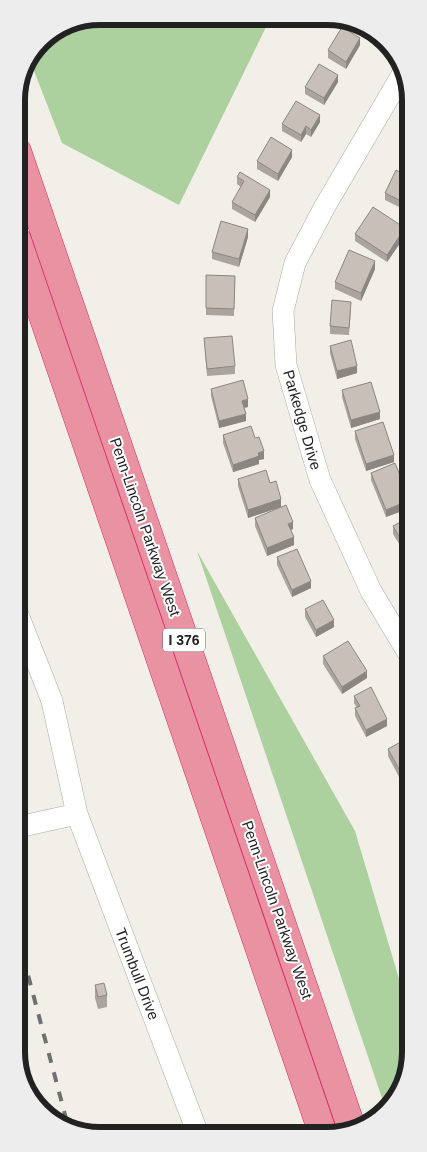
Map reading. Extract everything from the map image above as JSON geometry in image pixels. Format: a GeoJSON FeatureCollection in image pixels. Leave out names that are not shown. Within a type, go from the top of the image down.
{"type":"FeatureCollection","features":[{"type":"Feature","properties":{"kind":"highway","name":"Penn-Lincoln Parkway West"},"geometry":{"type":"LineString","coordinates":[[25,177],[350,1123]]}},
{"type":"Feature","properties":{"kind":"highway","name":"Penn-Lincoln Parkway West"},"geometry":{"type":"LineString","coordinates":[[25,263],[322,1127]]}},
{"type":"Feature","properties":{"kind":"street","name":"Parkedge Drive"},"geometry":{"type":"LineString","coordinates":[[399,80],[324,208],[295,263],[283,311],[286,365],[320,480],[372,591],[402,642]]}},
{"type":"Feature","properties":{"kind":"street","name":"Trumbull Drive"},"geometry":{"type":"LineString","coordinates":[[25,632],[52,701],[77,814],[195,1127]]}},
{"type":"Feature","properties":{"kind":"street"},"geometry":{"type":"LineString","coordinates":[[25,826],[77,814]]}},
{"type":"Feature","properties":{"kind":"green space"},"geometry":{"type":"Polygon","coordinates":[[[100,25],[267,25],[179,205],[62,143],[33,68],[41,54],[63,35],[86,26],[100,25]]]}},
{"type":"Feature","properties":{"kind":"green space"},"geometry":{"type":"Polygon","coordinates":[[[402,359],[402,383],[400,379],[402,359]]]}},
{"type":"Feature","properties":{"kind":"green space"},"geometry":{"type":"Polygon","coordinates":[[[197,551],[355,831],[402,989],[401,1066],[396,1080],[383,1101],[197,551]]]}},
{"type":"Feature","properties":{"kind":"building"},"geometry":{"type":"Polygon","coordinates":[[[342,27],[360,38],[346,62],[328,50],[342,27]]]}},
{"type":"Feature","properties":{"kind":"building"},"geometry":{"type":"Polygon","coordinates":[[[319,64],[338,75],[324,98],[305,87],[319,64]]]}},
{"type":"Feature","properties":{"kind":"building"},"geometry":{"type":"Polygon","coordinates":[[[296,101],[320,115],[311,130],[306,126],[301,135],[282,124],[296,101]]]}},
{"type":"Feature","properties":{"kind":"building"},"geometry":{"type":"Polygon","coordinates":[[[271,137],[292,150],[278,174],[257,161],[271,137]]]}},
{"type":"Feature","properties":{"kind":"building"},"geometry":{"type":"Polygon","coordinates":[[[396,170],[402,173],[402,202],[385,193],[396,170]]]}},
{"type":"Feature","properties":{"kind":"building"},"geometry":{"type":"Polygon","coordinates":[[[240,172],[270,190],[255,215],[232,202],[244,181],[237,177],[240,172]]]}},
{"type":"Feature","properties":{"kind":"building"},"geometry":{"type":"Polygon","coordinates":[[[373,207],[402,226],[402,232],[387,255],[355,234],[373,207]]]}},
{"type":"Feature","properties":{"kind":"building"},"geometry":{"type":"Polygon","coordinates":[[[221,221],[248,229],[239,259],[212,252],[221,221]]]}},
{"type":"Feature","properties":{"kind":"building"},"geometry":{"type":"Polygon","coordinates":[[[349,250],[375,261],[361,293],[335,282],[349,250]]]}},
{"type":"Feature","properties":{"kind":"building"},"geometry":{"type":"Polygon","coordinates":[[[206,275],[235,276],[234,309],[206,308],[206,275]]]}},
{"type":"Feature","properties":{"kind":"building"},"geometry":{"type":"Polygon","coordinates":[[[332,300],[351,302],[349,328],[330,326],[332,300]]]}},
{"type":"Feature","properties":{"kind":"building"},"geometry":{"type":"Polygon","coordinates":[[[232,336],[235,366],[207,369],[204,338],[232,336]]]}},
{"type":"Feature","properties":{"kind":"building"},"geometry":{"type":"Polygon","coordinates":[[[351,340],[357,366],[337,371],[330,346],[351,340]]]}},
{"type":"Feature","properties":{"kind":"building"},"geometry":{"type":"Polygon","coordinates":[[[243,380],[248,399],[242,401],[246,414],[219,421],[211,389],[243,380]]]}},
{"type":"Feature","properties":{"kind":"building"},"geometry":{"type":"Polygon","coordinates":[[[371,382],[380,412],[351,420],[342,390],[371,382]]]}},
{"type":"Feature","properties":{"kind":"building"},"geometry":{"type":"Polygon","coordinates":[[[383,422],[394,455],[366,464],[355,431],[383,422]]]}},
{"type":"Feature","properties":{"kind":"building"},"geometry":{"type":"Polygon","coordinates":[[[251,426],[255,438],[259,437],[264,451],[258,453],[259,456],[233,465],[223,435],[251,426]]]}},
{"type":"Feature","properties":{"kind":"building"},"geometry":{"type":"Polygon","coordinates":[[[395,463],[402,480],[402,503],[386,510],[371,473],[395,463]]]}},
{"type":"Feature","properties":{"kind":"building"},"geometry":{"type":"Polygon","coordinates":[[[266,470],[270,483],[276,481],[281,499],[248,510],[238,479],[266,470]]]}},
{"type":"Feature","properties":{"kind":"building"},"geometry":{"type":"Polygon","coordinates":[[[286,505],[293,522],[288,524],[294,537],[267,548],[255,518],[286,505]]]}},
{"type":"Feature","properties":{"kind":"building"},"geometry":{"type":"Polygon","coordinates":[[[402,521],[402,541],[393,526],[402,521]]]}},
{"type":"Feature","properties":{"kind":"building"},"geometry":{"type":"Polygon","coordinates":[[[297,549],[311,581],[292,590],[277,557],[297,549]]]}},
{"type":"Feature","properties":{"kind":"building"},"geometry":{"type":"Polygon","coordinates":[[[323,600],[334,620],[316,630],[305,609],[323,600]]]}},
{"type":"Feature","properties":{"kind":"building"},"geometry":{"type":"Polygon","coordinates":[[[348,641],[367,671],[342,687],[323,656],[348,641]]]}},
{"type":"Feature","properties":{"kind":"building"},"geometry":{"type":"Polygon","coordinates":[[[371,687],[387,719],[366,730],[355,708],[360,706],[354,696],[371,687]]]}},
{"type":"Feature","properties":{"kind":"building"},"geometry":{"type":"Polygon","coordinates":[[[402,741],[402,767],[399,769],[388,749],[402,741]]]}},
{"type":"Feature","properties":{"kind":"building"},"geometry":{"type":"Polygon","coordinates":[[[104,983],[107,995],[98,997],[95,985],[104,983]]]}},
{"type":"Feature","properties":{"kind":"railway"},"geometry":{"type":"LineString","coordinates":[[25,963],[66,1118]]}}]}
